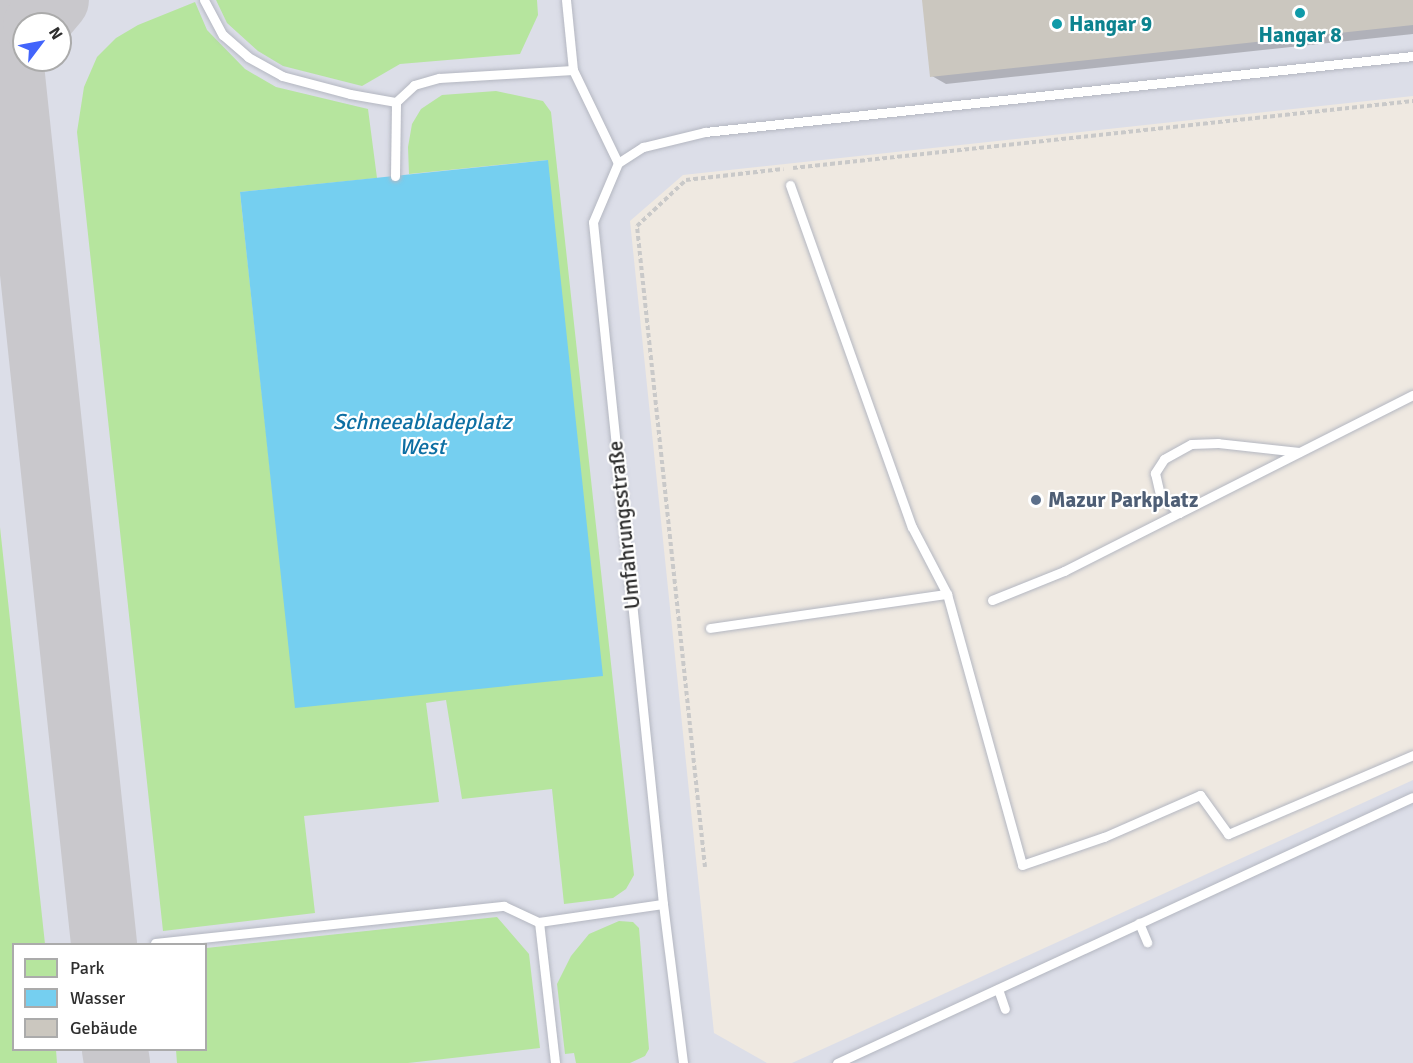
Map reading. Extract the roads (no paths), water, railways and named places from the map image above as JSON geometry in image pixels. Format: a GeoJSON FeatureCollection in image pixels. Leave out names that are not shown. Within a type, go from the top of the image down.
{"type":"FeatureCollection","features":[{"type":"Feature","properties":{"kind":"lane"},"geometry":{"type":"LineString","coordinates":[[204,0],[223,35],[248,57],[282,76],[396,102]]}},
{"type":"Feature","properties":{"kind":"lane"},"geometry":{"type":"LineString","coordinates":[[566,0],[573,70],[618,163],[643,147],[705,132],[1413,56]]}},
{"type":"Feature","properties":{"kind":"lane"},"geometry":{"type":"LineString","coordinates":[[394,176],[396,102],[414,85],[439,78],[573,70]]}},
{"type":"Feature","properties":{"kind":"lane","name":"Umfahrungsstraße"},"geometry":{"type":"LineString","coordinates":[[618,163],[593,222],[663,904],[683,1063]]}},
{"type":"Feature","properties":{"kind":"lane"},"geometry":{"type":"LineString","coordinates":[[790,185],[912,526],[947,594],[1022,865],[1104,837],[1200,795],[1228,834],[1413,755]]}},
{"type":"Feature","properties":{"kind":"lane"},"geometry":{"type":"LineString","coordinates":[[992,600],[1064,571],[1413,395]]}},
{"type":"Feature","properties":{"kind":"lane"},"geometry":{"type":"LineString","coordinates":[[1179,513],[1160,494],[1155,473],[1176,450],[1191,444],[1218,442],[1299,452]]}},
{"type":"Feature","properties":{"kind":"lane"},"geometry":{"type":"LineString","coordinates":[[710,628],[947,594]]}},
{"type":"Feature","properties":{"kind":"lane"},"geometry":{"type":"LineString","coordinates":[[837,1063],[1413,797]]}},
{"type":"Feature","properties":{"kind":"lane"},"geometry":{"type":"LineString","coordinates":[[155,943],[504,906],[539,922],[663,904]]}},
{"type":"Feature","properties":{"kind":"lane"},"geometry":{"type":"LineString","coordinates":[[539,922],[555,1063]]}},
{"type":"Feature","properties":{"kind":"lane"},"geometry":{"type":"LineString","coordinates":[[1139,924],[1147,942]]}},
{"type":"Feature","properties":{"kind":"lane"},"geometry":{"type":"LineString","coordinates":[[998,989],[1005,1009]]}},
{"type":"Feature","properties":{"kind":"water","name":"Schneeabladeplatz West"},"geometry":{"type":"Polygon","coordinates":[[[548,160],[603,676],[295,708],[240,192],[548,160]]]}},
{"type":"Feature","properties":{"kind":"place","name":"Hangar 8"},"geometry":{"type":"Point","coordinates":[1300,13]}},
{"type":"Feature","properties":{"kind":"place","name":"Hangar 9"},"geometry":{"type":"Point","coordinates":[1057,24]}},
{"type":"Feature","properties":{"kind":"place","name":"Mazur Parkplatz"},"geometry":{"type":"Point","coordinates":[1036,500]}}]}
